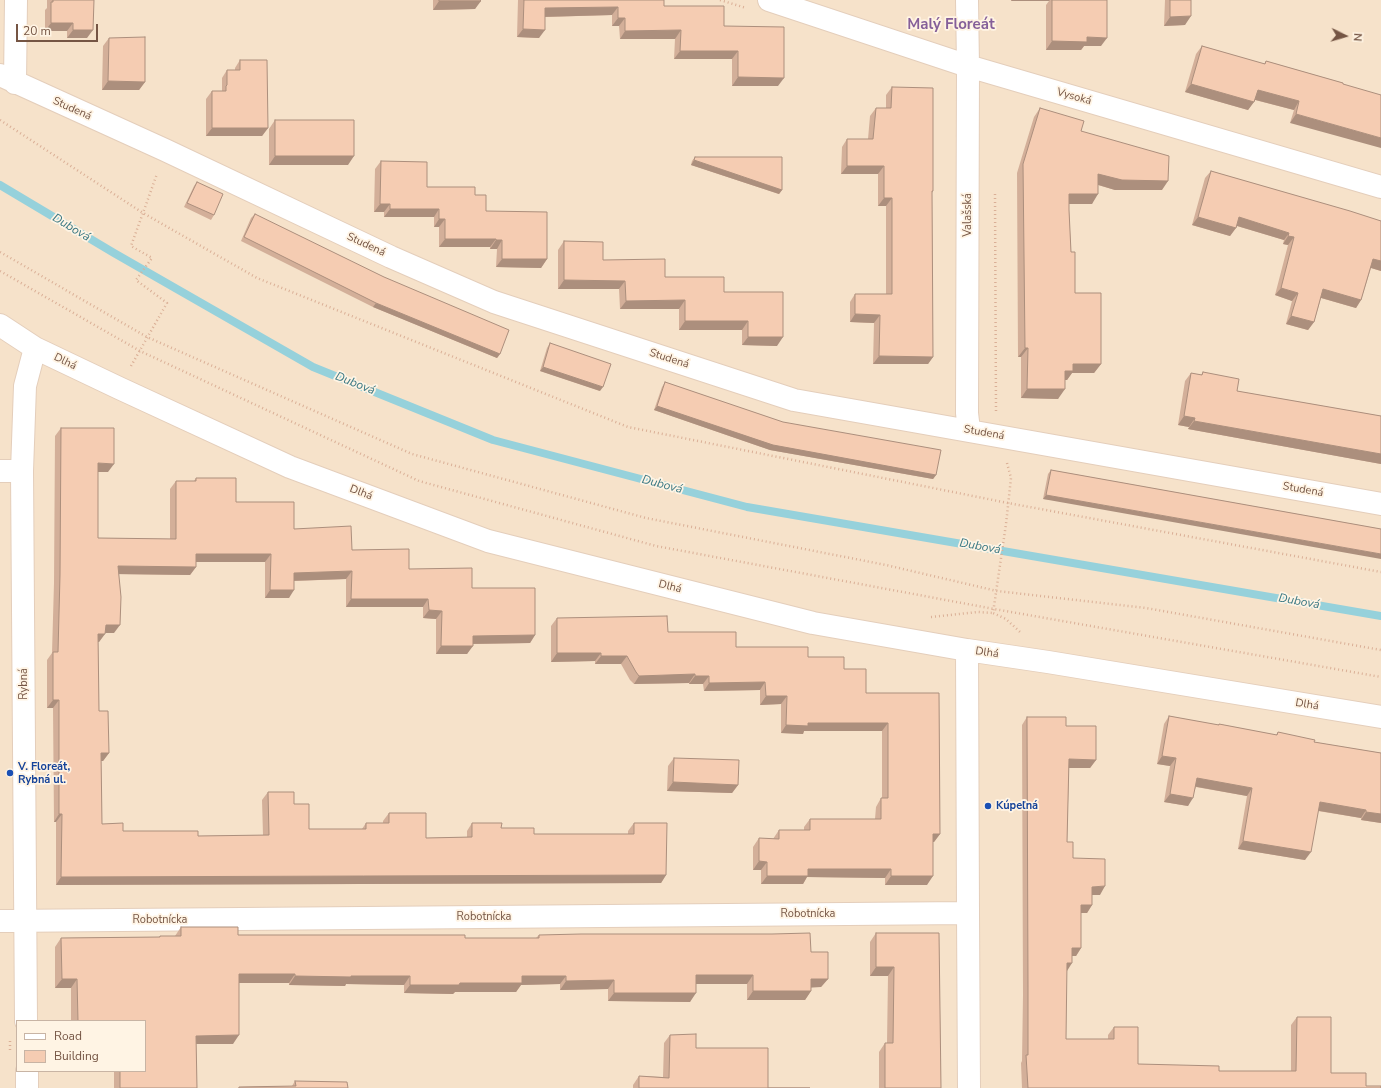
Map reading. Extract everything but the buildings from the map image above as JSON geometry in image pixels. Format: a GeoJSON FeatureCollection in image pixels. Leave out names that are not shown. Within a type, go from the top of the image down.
{"type":"FeatureCollection","features":[{"type":"Feature","properties":{"kind":"street"},"geometry":{"type":"LineString","coordinates":[[8,79],[16,0]]}},
{"type":"Feature","properties":{"kind":"street","name":"Vysoká"},"geometry":{"type":"LineString","coordinates":[[769,0],[968,66],[1381,187]]}},
{"type":"Feature","properties":{"kind":"street","name":"Valašská"},"geometry":{"type":"LineString","coordinates":[[967,0],[967,413],[969,430]]}},
{"type":"Feature","properties":{"kind":"street","name":"Studená"},"geometry":{"type":"LineString","coordinates":[[8,79],[165,150],[391,257],[494,302],[794,400],[1381,504]]}},
{"type":"Feature","properties":{"kind":"street","name":"Dlhá"},"geometry":{"type":"LineString","coordinates":[[0,325],[35,348],[290,467],[488,541],[813,623],[967,650],[1381,717]]}},
{"type":"Feature","properties":{"kind":"street","name":"Rybná"},"geometry":{"type":"LineString","coordinates":[[26,1020],[22,471],[25,386],[35,348]]}},
{"type":"Feature","properties":{"kind":"street"},"geometry":{"type":"LineString","coordinates":[[0,471],[22,471]]}},
{"type":"Feature","properties":{"kind":"street"},"geometry":{"type":"LineString","coordinates":[[967,650],[969,1088]]}},
{"type":"Feature","properties":{"kind":"street","name":"Robotnícka"},"geometry":{"type":"LineString","coordinates":[[0,921],[968,913]]}},
{"type":"Feature","properties":{"kind":"street"},"geometry":{"type":"LineString","coordinates":[[27,1072],[27,1088]]}},
{"type":"Feature","properties":{"kind":"path"},"geometry":{"type":"LineString","coordinates":[[0,120],[143,213],[257,278],[628,427],[1008,504],[1381,572]]}},
{"type":"Feature","properties":{"kind":"path"},"geometry":{"type":"LineString","coordinates":[[131,368],[167,303],[136,280],[152,258],[131,246],[165,150]]}},
{"type":"Feature","properties":{"kind":"path"},"geometry":{"type":"LineString","coordinates":[[995,192],[997,419]]}},
{"type":"Feature","properties":{"kind":"path"},"geometry":{"type":"LineString","coordinates":[[0,252],[148,337],[412,454],[646,518],[886,565],[997,592],[1146,608],[1381,650]]}},
{"type":"Feature","properties":{"kind":"path"},"geometry":{"type":"LineString","coordinates":[[0,271],[140,352],[419,481],[656,546],[994,609],[1381,677]]}},
{"type":"Feature","properties":{"kind":"path"},"geometry":{"type":"LineString","coordinates":[[993,613],[1011,478],[1006,459]]}},
{"type":"Feature","properties":{"kind":"path"},"geometry":{"type":"LineString","coordinates":[[930,617],[978,612],[993,613],[1006,619],[1021,633]]}},
{"type":"Feature","properties":{"kind":"shaded area"},"geometry":{"type":"Polygon","coordinates":[[[0,0],[1381,0],[1381,1088],[0,1088],[0,0]]]}},
{"type":"Feature","properties":{"kind":"waterway","name":"Dubová"},"geometry":{"type":"LineString","coordinates":[[0,185],[114,253],[313,367],[493,440],[747,507],[1381,616]]}},
{"type":"Feature","properties":{"kind":"place","name":"V. Floreát, Rybná ul."},"geometry":{"type":"Point","coordinates":[10,773]}},
{"type":"Feature","properties":{"kind":"place","name":"Kúpeľná"},"geometry":{"type":"Point","coordinates":[988,806]}},
{"type":"Feature","properties":{"kind":"district","name":"Malý Floreát"},"geometry":{"type":"Point","coordinates":[951,25]}}]}
